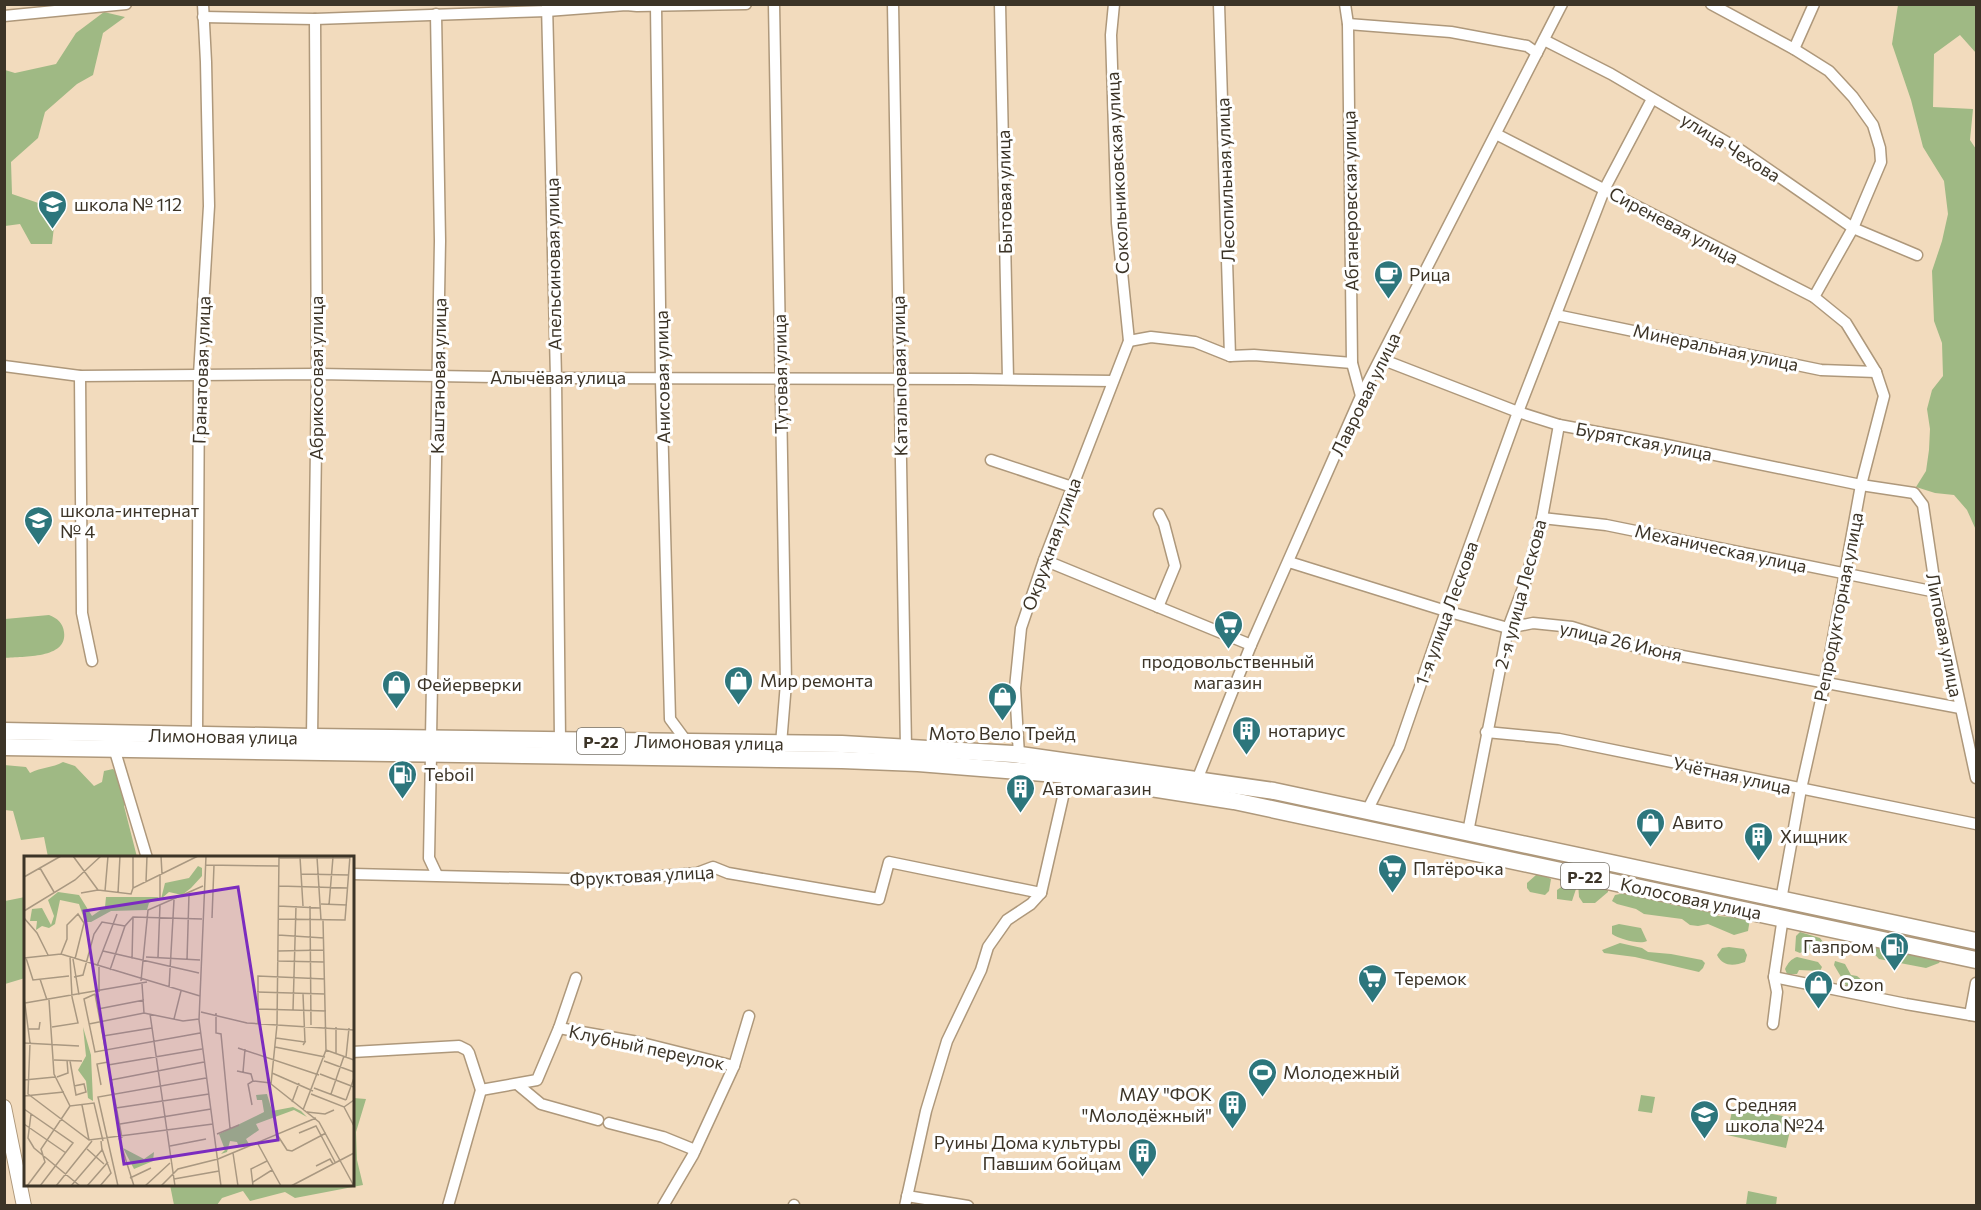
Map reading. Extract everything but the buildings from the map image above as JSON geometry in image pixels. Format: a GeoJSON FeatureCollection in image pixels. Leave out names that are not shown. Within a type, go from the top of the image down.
{"type":"FeatureCollection","features":[{"type":"Feature","properties":{"kind":"highway","name":"Лимоновая улица"},"geometry":{"type":"LineString","coordinates":[[4,731],[312,737],[431,746],[918,763],[1195,786]]}},
{"type":"Feature","properties":{"kind":"highway","name":"Лимоновая улица"},"geometry":{"type":"LineString","coordinates":[[4,747],[431,746],[560,740],[906,748],[1019,755],[1195,786]]}},
{"type":"Feature","properties":{"kind":"highway","name":"Колосовая улица"},"geometry":{"type":"LineString","coordinates":[[1195,786],[1274,791],[1977,941]]}},
{"type":"Feature","properties":{"kind":"highway","name":"Колосовая улица"},"geometry":{"type":"LineString","coordinates":[[1195,786],[1246,803],[1977,960]]}},
{"type":"Feature","properties":{"kind":"main road"},"geometry":{"type":"LineString","coordinates":[[4,1107],[24,1206]]}},
{"type":"Feature","properties":{"kind":"street"},"geometry":{"type":"LineString","coordinates":[[4,16],[126,4]]}},
{"type":"Feature","properties":{"kind":"street","name":"Гранатовая улица"},"geometry":{"type":"LineString","coordinates":[[197,735],[199,375],[209,206],[203,4]]}},
{"type":"Feature","properties":{"kind":"street"},"geometry":{"type":"LineString","coordinates":[[203,17],[315,19],[626,5],[746,4]]}},
{"type":"Feature","properties":{"kind":"street","name":"Тутовая улица"},"geometry":{"type":"LineString","coordinates":[[774,4],[786,683],[781,744]]}},
{"type":"Feature","properties":{"kind":"street","name":"Катальповая улица"},"geometry":{"type":"LineString","coordinates":[[894,4],[898,379],[906,748]]}},
{"type":"Feature","properties":{"kind":"street","name":"Бытовая улица"},"geometry":{"type":"LineString","coordinates":[[1000,4],[1008,379]]}},
{"type":"Feature","properties":{"kind":"street","name":"Сокольниковская улица"},"geometry":{"type":"LineString","coordinates":[[1114,4],[1111,35],[1117,223],[1129,341]]}},
{"type":"Feature","properties":{"kind":"street","name":"Лесопильная улица"},"geometry":{"type":"LineString","coordinates":[[1219,4],[1230,357]]}},
{"type":"Feature","properties":{"kind":"street","name":"Абганеровская улица"},"geometry":{"type":"LineString","coordinates":[[1345,4],[1348,24],[1352,363],[1361,396]]}},
{"type":"Feature","properties":{"kind":"street","name":"Лавровая улица"},"geometry":{"type":"LineString","coordinates":[[1195,786],[1251,645],[1361,396],[1562,4]]}},
{"type":"Feature","properties":{"kind":"street"},"geometry":{"type":"LineString","coordinates":[[1711,4],[1794,49],[1829,71],[1873,124],[1880,148],[1881,162],[1853,228],[1814,297]]}},
{"type":"Feature","properties":{"kind":"street"},"geometry":{"type":"LineString","coordinates":[[1794,49],[1814,4]]}},
{"type":"Feature","properties":{"kind":"street","name":"Анисовая улица"},"geometry":{"type":"LineString","coordinates":[[656,6],[661,378],[670,719],[687,742]]}},
{"type":"Feature","properties":{"kind":"street","name":"Апельсиновая улица"},"geometry":{"type":"LineString","coordinates":[[547,8],[556,378],[560,740]]}},
{"type":"Feature","properties":{"kind":"street","name":"Каштановая улица"},"geometry":{"type":"LineString","coordinates":[[436,14],[440,241],[429,858],[437,875]]}},
{"type":"Feature","properties":{"kind":"street","name":"Абрикосовая улица"},"geometry":{"type":"LineString","coordinates":[[312,737],[317,374],[315,19]]}},
{"type":"Feature","properties":{"kind":"street"},"geometry":{"type":"LineString","coordinates":[[1348,24],[1450,32],[1527,46],[1537,53]]}},
{"type":"Feature","properties":{"kind":"street","name":"улица Чехова"},"geometry":{"type":"LineString","coordinates":[[1544,40],[1611,74],[1742,151],[1853,228],[1917,255]]}},
{"type":"Feature","properties":{"kind":"street","name":"1-я улица Лескова"},"geometry":{"type":"LineString","coordinates":[[1367,811],[1399,747],[1518,412],[1605,189],[1652,99]]}},
{"type":"Feature","properties":{"kind":"street","name":"Сиреневая улица"},"geometry":{"type":"LineString","coordinates":[[1496,134],[1814,297],[1846,323]]}},
{"type":"Feature","properties":{"kind":"street","name":"Минеральная улица"},"geometry":{"type":"LineString","coordinates":[[1556,315],[1821,370],[1876,372]]}},
{"type":"Feature","properties":{"kind":"street","name":"Репродукторная улица"},"geometry":{"type":"LineString","coordinates":[[1781,900],[1801,789],[1846,574],[1861,485],[1884,396],[1876,372],[1846,323]]}},
{"type":"Feature","properties":{"kind":"street"},"geometry":{"type":"LineString","coordinates":[[1129,341],[1151,337],[1195,342],[1230,357],[1254,355],[1352,363]]}},
{"type":"Feature","properties":{"kind":"street","name":"Окружная улица"},"geometry":{"type":"LineString","coordinates":[[1019,755],[1015,688],[1021,628],[1044,560],[1129,341]]}},
{"type":"Feature","properties":{"kind":"street","name":"Бурятская улица"},"geometry":{"type":"LineString","coordinates":[[1381,359],[1518,412],[1559,425],[1861,485],[1914,493]]}},
{"type":"Feature","properties":{"kind":"street","name":"Алычёвая улица"},"geometry":{"type":"LineString","coordinates":[[4,366],[80,376],[317,374],[556,378],[1113,381]]}},
{"type":"Feature","properties":{"kind":"street"},"geometry":{"type":"LineString","coordinates":[[80,376],[82,613],[92,661]]}},
{"type":"Feature","properties":{"kind":"street","name":"2-я улица Лескова"},"geometry":{"type":"LineString","coordinates":[[1468,832],[1508,628],[1526,580],[1542,518],[1559,425]]}},
{"type":"Feature","properties":{"kind":"street"},"geometry":{"type":"LineString","coordinates":[[991,460],[1072,487]]}},
{"type":"Feature","properties":{"kind":"street","name":"Липовая улица"},"geometry":{"type":"LineString","coordinates":[[1914,493],[1923,505],[1936,592],[1977,778]]}},
{"type":"Feature","properties":{"kind":"street"},"geometry":{"type":"LineString","coordinates":[[1158,607],[1175,566],[1164,524],[1159,514]]}},
{"type":"Feature","properties":{"kind":"street","name":"Механическая улица"},"geometry":{"type":"LineString","coordinates":[[1542,518],[1606,525],[1936,592]]}},
{"type":"Feature","properties":{"kind":"street"},"geometry":{"type":"LineString","coordinates":[[1044,560],[1251,645]]}},
{"type":"Feature","properties":{"kind":"street","name":"улица 26 Июня"},"geometry":{"type":"LineString","coordinates":[[1289,562],[1508,628],[1533,623],[1572,627],[1640,648],[1960,708]]}},
{"type":"Feature","properties":{"kind":"street","name":"Учётная улица"},"geometry":{"type":"LineString","coordinates":[[1486,732],[1558,739],[1977,824]]}},
{"type":"Feature","properties":{"kind":"street"},"geometry":{"type":"LineString","coordinates":[[114,748],[146,856]]}},
{"type":"Feature","properties":{"kind":"street"},"geometry":{"type":"LineString","coordinates":[[968,1206],[906,1201],[926,1111],[947,1041],[981,970],[988,947],[1007,920],[1031,904],[1041,893],[1068,775]]}},
{"type":"Feature","properties":{"kind":"street","name":"Фруктовая улица"},"geometry":{"type":"LineString","coordinates":[[354,874],[612,880],[697,873],[713,867],[728,873],[879,899],[889,862],[1041,893]]}},
{"type":"Feature","properties":{"kind":"street"},"geometry":{"type":"LineString","coordinates":[[1773,1024],[1776,1002],[1774,977],[1783,917]]}},
{"type":"Feature","properties":{"kind":"street"},"geometry":{"type":"LineString","coordinates":[[1774,977],[1973,1015],[1977,983]]}},
{"type":"Feature","properties":{"kind":"street"},"geometry":{"type":"LineString","coordinates":[[481,1090],[537,1080],[559,1028],[576,978]]}},
{"type":"Feature","properties":{"kind":"street"},"geometry":{"type":"LineString","coordinates":[[663,1206],[695,1150],[734,1066],[748,1016]]}},
{"type":"Feature","properties":{"kind":"street","name":"Клубный переулок"},"geometry":{"type":"LineString","coordinates":[[559,1028],[638,1042],[734,1066]]}},
{"type":"Feature","properties":{"kind":"street"},"geometry":{"type":"LineString","coordinates":[[354,1052],[459,1046],[469,1053],[481,1090],[448,1206]]}},
{"type":"Feature","properties":{"kind":"street"},"geometry":{"type":"LineString","coordinates":[[517,1084],[542,1104],[663,1137],[695,1150]]}},
{"type":"Feature","properties":{"kind":"green space"},"geometry":{"type":"Polygon","coordinates":[[[1898,5],[1976,5],[1976,53],[1960,35],[1934,54],[1933,107],[1973,109],[1970,140],[1976,149],[1976,530],[1967,510],[1954,495],[1935,493],[1916,487],[1926,471],[1929,450],[1930,429],[1927,409],[1932,390],[1943,376],[1942,343],[1934,321],[1932,271],[1948,214],[1944,181],[1923,147],[1911,100],[1892,44],[1898,5]]]}},
{"type":"Feature","properties":{"kind":"green space"},"geometry":{"type":"Polygon","coordinates":[[[104,12],[125,17],[103,33],[93,75],[77,84],[45,112],[38,138],[11,162],[12,194],[56,209],[52,244],[31,244],[20,224],[5,226],[5,70],[15,73],[56,64],[76,33],[104,12]]]}},
{"type":"Feature","properties":{"kind":"green space"},"geometry":{"type":"Polygon","coordinates":[[[49,615],[59,621],[64,632],[63,641],[59,647],[43,654],[5,658],[5,619],[49,615]]]}},
{"type":"Feature","properties":{"kind":"green space"},"geometry":{"type":"Polygon","coordinates":[[[63,762],[75,766],[94,786],[102,782],[104,771],[113,769],[123,779],[127,802],[124,806],[137,856],[48,856],[44,837],[21,840],[13,811],[5,810],[4,765],[26,767],[30,773],[63,762]]]}},
{"type":"Feature","properties":{"kind":"green space"},"geometry":{"type":"Polygon","coordinates":[[[1536,875],[1543,875],[1551,879],[1549,891],[1545,895],[1530,892],[1527,888],[1527,883],[1536,875]]]}},
{"type":"Feature","properties":{"kind":"green space"},"geometry":{"type":"Polygon","coordinates":[[[1585,881],[1608,888],[1608,892],[1595,903],[1583,903],[1579,897],[1578,883],[1585,881]]]}},
{"type":"Feature","properties":{"kind":"green space"},"geometry":{"type":"Polygon","coordinates":[[[1567,883],[1572,884],[1576,889],[1572,901],[1557,899],[1557,890],[1567,883]]]}},
{"type":"Feature","properties":{"kind":"green space"},"geometry":{"type":"Polygon","coordinates":[[[1630,892],[1672,905],[1699,908],[1719,916],[1750,919],[1748,931],[1734,935],[1708,924],[1690,925],[1682,919],[1644,914],[1612,901],[1615,895],[1630,892]]]}},
{"type":"Feature","properties":{"kind":"green space"},"geometry":{"type":"Polygon","coordinates":[[[24,897],[24,978],[5,984],[5,901],[24,897]]]}},
{"type":"Feature","properties":{"kind":"green space"},"geometry":{"type":"Polygon","coordinates":[[[1619,924],[1641,928],[1647,941],[1630,941],[1612,934],[1612,926],[1619,924]]]}},
{"type":"Feature","properties":{"kind":"green space"},"geometry":{"type":"Polygon","coordinates":[[[1800,932],[1820,938],[1823,942],[1822,946],[1814,946],[1812,951],[1806,950],[1800,953],[1795,951],[1796,936],[1800,932]]]}},
{"type":"Feature","properties":{"kind":"green space"},"geometry":{"type":"Polygon","coordinates":[[[1620,943],[1642,948],[1648,952],[1671,954],[1702,960],[1705,963],[1699,972],[1635,957],[1604,953],[1602,950],[1620,943]]]}},
{"type":"Feature","properties":{"kind":"green space"},"geometry":{"type":"Polygon","coordinates":[[[1874,945],[1941,960],[1926,968],[1879,959],[1868,947],[1874,945]]]}},
{"type":"Feature","properties":{"kind":"green space"},"geometry":{"type":"Polygon","coordinates":[[[1722,948],[1744,949],[1747,955],[1745,962],[1733,965],[1722,962],[1717,955],[1722,948]]]}},
{"type":"Feature","properties":{"kind":"green space"},"geometry":{"type":"Polygon","coordinates":[[[1797,957],[1818,962],[1822,967],[1820,971],[1799,970],[1797,974],[1787,974],[1786,967],[1791,960],[1797,957]]]}},
{"type":"Feature","properties":{"kind":"green space"},"geometry":{"type":"Polygon","coordinates":[[[1835,961],[1845,964],[1851,975],[1857,976],[1869,986],[1867,991],[1847,987],[1834,965],[1835,961]]]}},
{"type":"Feature","properties":{"kind":"green space"},"geometry":{"type":"Polygon","coordinates":[[[1641,1095],[1655,1097],[1652,1113],[1638,1111],[1641,1095]]]}},
{"type":"Feature","properties":{"kind":"green space"},"geometry":{"type":"Polygon","coordinates":[[[354,1098],[366,1099],[356,1132],[357,1160],[363,1185],[295,1198],[285,1192],[250,1201],[243,1191],[222,1198],[217,1205],[174,1205],[170,1186],[354,1186],[354,1098]]]}},
{"type":"Feature","properties":{"kind":"green space"},"geometry":{"type":"Polygon","coordinates":[[[1733,1106],[1793,1118],[1786,1148],[1727,1135],[1733,1106]]]}},
{"type":"Feature","properties":{"kind":"green space"},"geometry":{"type":"Polygon","coordinates":[[[1748,1191],[1777,1197],[1776,1205],[1746,1205],[1748,1191]]]}},
{"type":"Feature","properties":{"kind":"place","name":"школа № 112"},"geometry":{"type":"Point","coordinates":[53,230]}},
{"type":"Feature","properties":{"kind":"place","name":"Рица"},"geometry":{"type":"Point","coordinates":[1388,300]}},
{"type":"Feature","properties":{"kind":"place","name":"школа-интернат № 4"},"geometry":{"type":"Point","coordinates":[39,546]}},
{"type":"Feature","properties":{"kind":"place","name":"продовольственный магазин"},"geometry":{"type":"Point","coordinates":[1228,650]}},
{"type":"Feature","properties":{"kind":"place","name":"Мир ремонта"},"geometry":{"type":"Point","coordinates":[739,706]}},
{"type":"Feature","properties":{"kind":"place","name":"Фейерверки"},"geometry":{"type":"Point","coordinates":[396,710]}},
{"type":"Feature","properties":{"kind":"place","name":"Мото Вело Трейд"},"geometry":{"type":"Point","coordinates":[1002,722]}},
{"type":"Feature","properties":{"kind":"place","name":"нотариус"},"geometry":{"type":"Point","coordinates":[1247,756]}},
{"type":"Feature","properties":{"kind":"place","name":"Teboil"},"geometry":{"type":"Point","coordinates":[403,800]}},
{"type":"Feature","properties":{"kind":"place","name":"Автомагазин"},"geometry":{"type":"Point","coordinates":[1021,814]}},
{"type":"Feature","properties":{"kind":"place","name":"Авито"},"geometry":{"type":"Point","coordinates":[1651,848]}},
{"type":"Feature","properties":{"kind":"place","name":"Хищник"},"geometry":{"type":"Point","coordinates":[1759,862]}},
{"type":"Feature","properties":{"kind":"place","name":"Пятёрочка"},"geometry":{"type":"Point","coordinates":[1392,894]}},
{"type":"Feature","properties":{"kind":"place","name":"Газпром"},"geometry":{"type":"Point","coordinates":[1895,972]}},
{"type":"Feature","properties":{"kind":"place","name":"Теремок"},"geometry":{"type":"Point","coordinates":[1373,1004]}},
{"type":"Feature","properties":{"kind":"place","name":"Ozon"},"geometry":{"type":"Point","coordinates":[1818,1010]}},
{"type":"Feature","properties":{"kind":"place","name":"Молодежный"},"geometry":{"type":"Point","coordinates":[1262,1098]}},
{"type":"Feature","properties":{"kind":"place","name":"МАУ \"ФОК \"Молодёжный\""},"geometry":{"type":"Point","coordinates":[1233,1130]}},
{"type":"Feature","properties":{"kind":"place","name":"Средняя школа №24"},"geometry":{"type":"Point","coordinates":[1704,1140]}},
{"type":"Feature","properties":{"kind":"place","name":"Руины Дома культуры Павшим бойцам"},"geometry":{"type":"Point","coordinates":[1142,1178]}}]}
